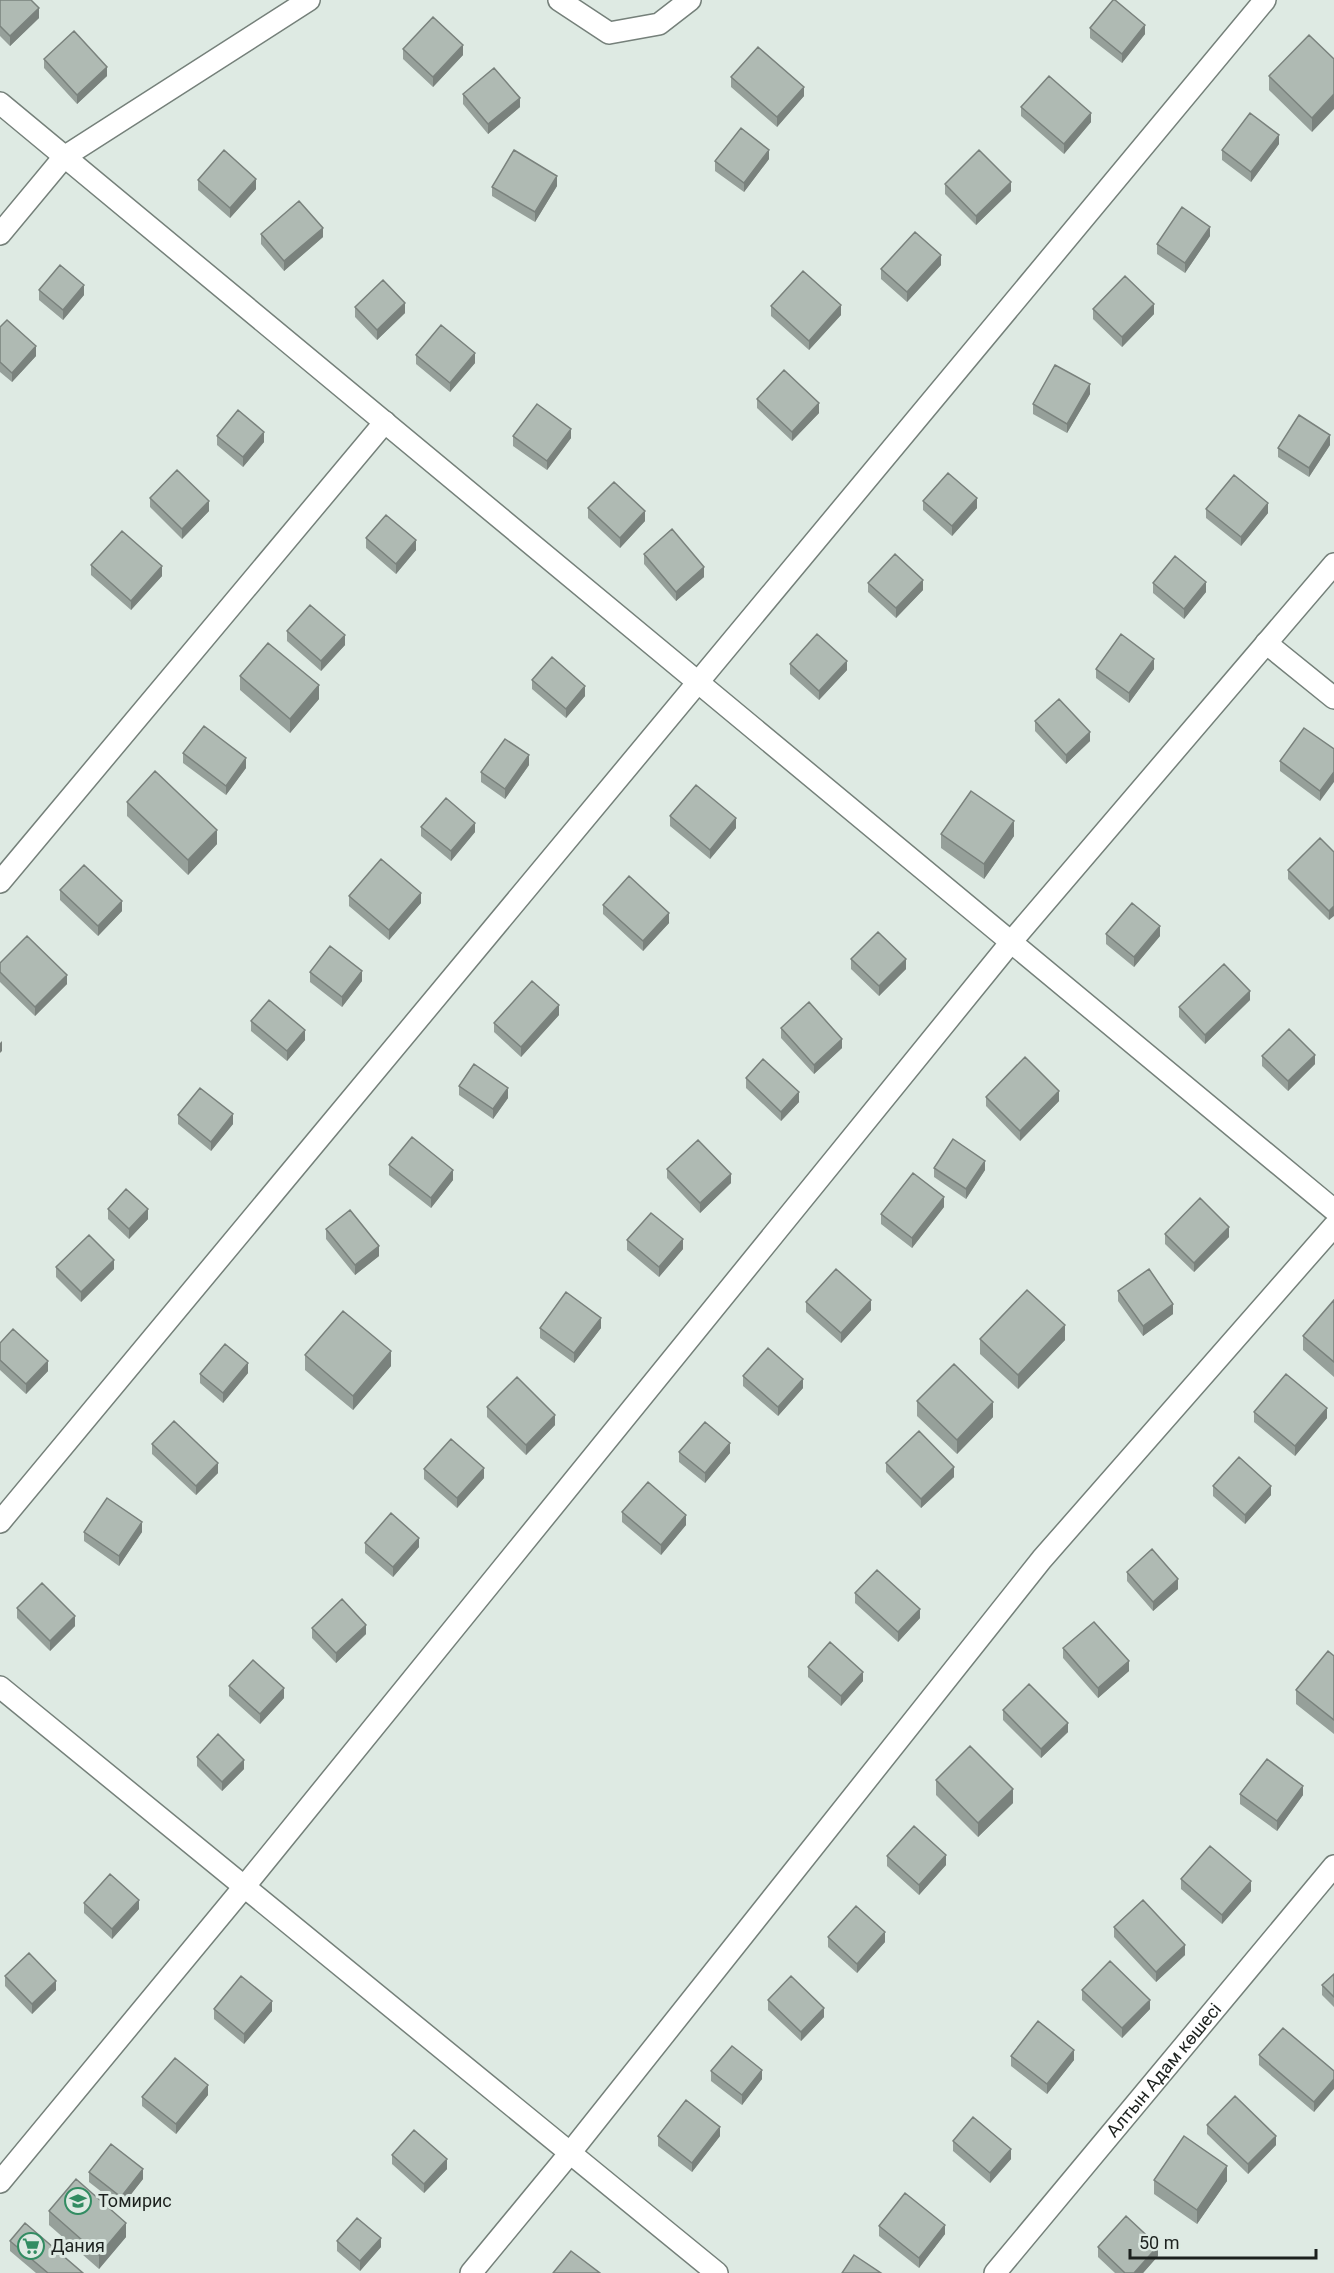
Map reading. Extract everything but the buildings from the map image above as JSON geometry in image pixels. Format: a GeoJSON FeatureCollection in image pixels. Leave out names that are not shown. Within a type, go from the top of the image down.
{"type":"FeatureCollection","features":[{"type":"Feature","properties":{"kind":"street"},"geometry":{"type":"LineString","coordinates":[[0,234],[64,157],[309,0]]}},
{"type":"Feature","properties":{"kind":"street"},"geometry":{"type":"LineString","coordinates":[[560,0],[609,33],[659,24],[690,0]]}},
{"type":"Feature","properties":{"kind":"street"},"geometry":{"type":"LineString","coordinates":[[0,1522],[1265,0]]}},
{"type":"Feature","properties":{"kind":"street"},"geometry":{"type":"LineString","coordinates":[[0,103],[1334,1209]]}},
{"type":"Feature","properties":{"kind":"street"},"geometry":{"type":"LineString","coordinates":[[0,882],[385,422]]}},
{"type":"Feature","properties":{"kind":"street"},"geometry":{"type":"LineString","coordinates":[[0,2182],[244,1887],[1011,942],[1334,564]]}},
{"type":"Feature","properties":{"kind":"street"},"geometry":{"type":"LineString","coordinates":[[1266,643],[1334,698]]}},
{"type":"Feature","properties":{"kind":"street"},"geometry":{"type":"LineString","coordinates":[[471,2273],[570,2153],[1042,1559],[1334,1226]]}},
{"type":"Feature","properties":{"kind":"street"},"geometry":{"type":"LineString","coordinates":[[0,1687],[717,2273]]}},
{"type":"Feature","properties":{"kind":"street","name":"Алтын Адам көшесі"},"geometry":{"type":"LineString","coordinates":[[995,2273],[1334,1866]]}},
{"type":"Feature","properties":{"kind":"place","name":"Томирис"},"geometry":{"type":"Point","coordinates":[78,2201]}},
{"type":"Feature","properties":{"kind":"place","name":"Дания"},"geometry":{"type":"Point","coordinates":[31,2246]}}]}
